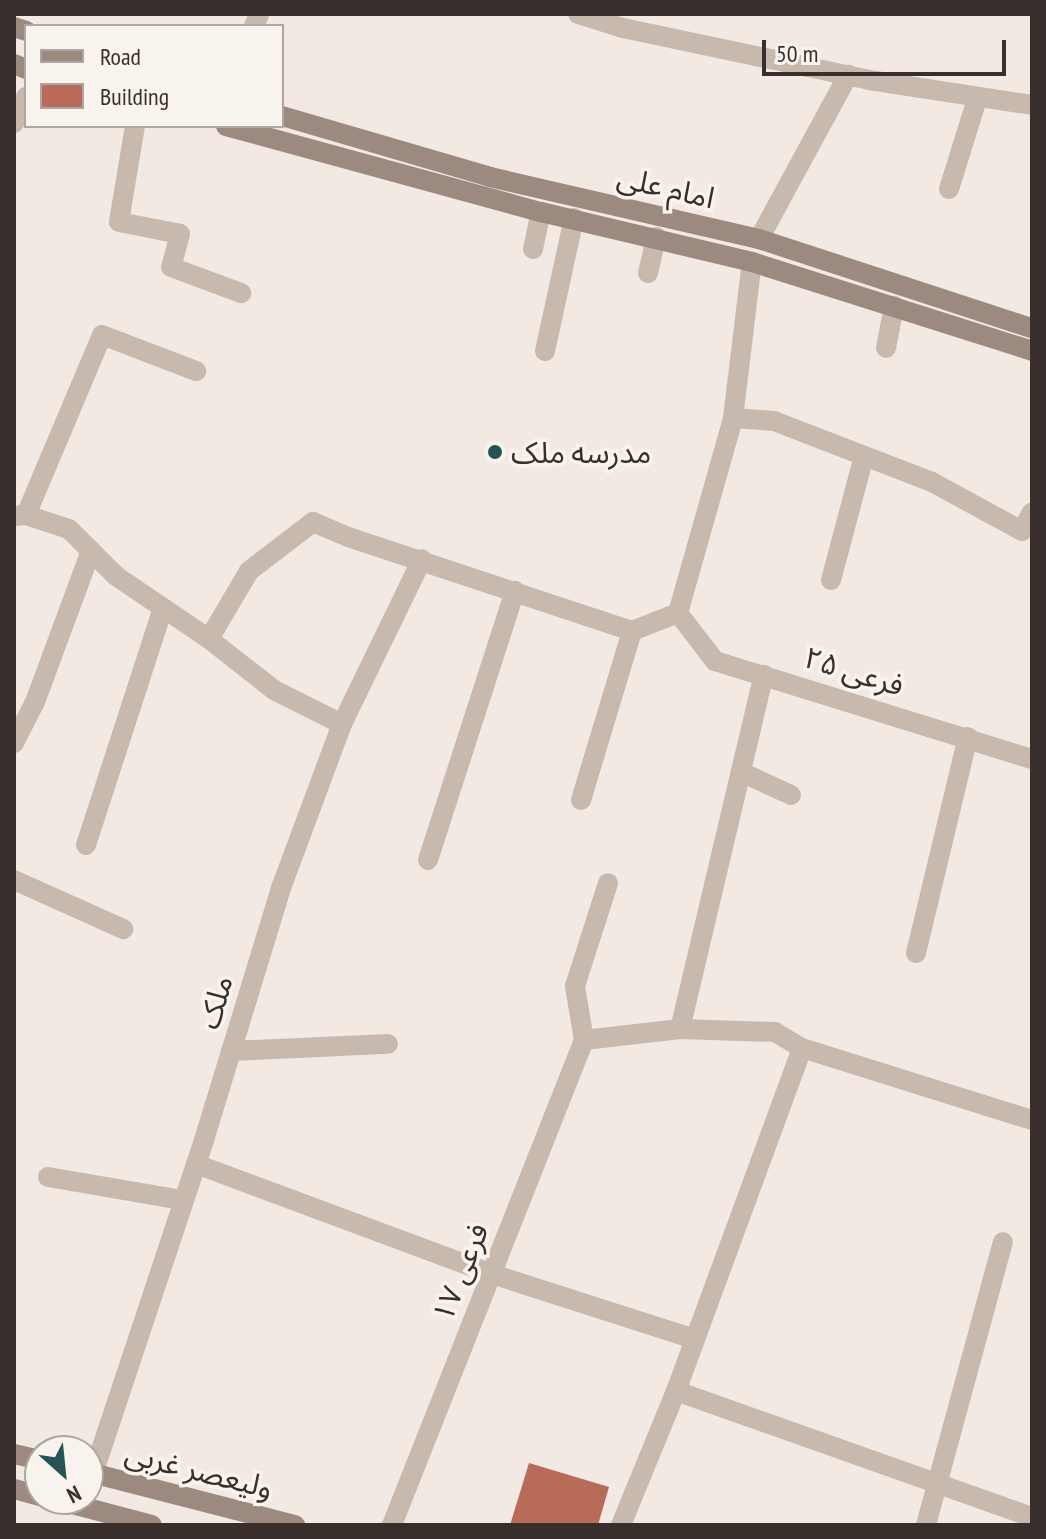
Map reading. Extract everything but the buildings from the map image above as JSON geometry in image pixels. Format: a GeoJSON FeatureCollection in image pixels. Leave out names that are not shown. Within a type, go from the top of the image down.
{"type":"FeatureCollection","features":[{"type":"Feature","properties":{"kind":"main road","name":"امام علی"},"geometry":{"type":"LineString","coordinates":[[284,117],[490,177],[759,239],[1032,328]]}},
{"type":"Feature","properties":{"kind":"main road"},"geometry":{"type":"LineString","coordinates":[[233,128],[541,212],[752,262],[1032,351]]}},
{"type":"Feature","properties":{"kind":"main road","name":"ولیعصر غربی"},"geometry":{"type":"LineString","coordinates":[[104,1477],[295,1525]]}},
{"type":"Feature","properties":{"kind":"main road"},"geometry":{"type":"LineString","coordinates":[[104,1512],[152,1525]]}},
{"type":"Feature","properties":{"kind":"street"},"geometry":{"type":"LineString","coordinates":[[578,14],[623,28],[848,75],[977,99],[1032,105]]}},
{"type":"Feature","properties":{"kind":"street"},"geometry":{"type":"LineString","coordinates":[[759,239],[848,75]]}},
{"type":"Feature","properties":{"kind":"street"},"geometry":{"type":"LineString","coordinates":[[949,189],[977,99]]}},
{"type":"Feature","properties":{"kind":"street"},"geometry":{"type":"LineString","coordinates":[[14,123],[24,101]]}},
{"type":"Feature","properties":{"kind":"street"},"geometry":{"type":"LineString","coordinates":[[135,128],[119,222],[180,234],[171,267],[241,293]]}},
{"type":"Feature","properties":{"kind":"street"},"geometry":{"type":"LineString","coordinates":[[533,249],[541,212]]}},
{"type":"Feature","properties":{"kind":"street"},"geometry":{"type":"LineString","coordinates":[[545,351],[574,218]]}},
{"type":"Feature","properties":{"kind":"street"},"geometry":{"type":"LineString","coordinates":[[648,273],[656,237]]}},
{"type":"Feature","properties":{"kind":"street"},"geometry":{"type":"LineString","coordinates":[[209,639],[249,571],[313,522],[348,537],[632,631],[678,613],[733,418],[752,262]]}},
{"type":"Feature","properties":{"kind":"street"},"geometry":{"type":"LineString","coordinates":[[886,348],[894,306]]}},
{"type":"Feature","properties":{"kind":"street"},"geometry":{"type":"LineString","coordinates":[[196,371],[102,335],[20,515],[69,529],[116,576],[209,639],[274,690],[342,724]]}},
{"type":"Feature","properties":{"kind":"street"},"geometry":{"type":"LineString","coordinates":[[733,418],[774,421],[932,482],[1027,533],[1032,512]]}},
{"type":"Feature","properties":{"kind":"street"},"geometry":{"type":"LineString","coordinates":[[831,580],[864,456]]}},
{"type":"Feature","properties":{"kind":"street"},"geometry":{"type":"LineString","coordinates":[[14,743],[35,702],[91,551]]}},
{"type":"Feature","properties":{"kind":"street","name":"ملک"},"geometry":{"type":"LineString","coordinates":[[103,1435],[181,1200],[196,1164],[281,888],[342,724],[422,559]]}},
{"type":"Feature","properties":{"kind":"street"},"geometry":{"type":"LineString","coordinates":[[428,860],[515,591]]}},
{"type":"Feature","properties":{"kind":"street"},"geometry":{"type":"LineString","coordinates":[[86,845],[163,608]]}},
{"type":"Feature","properties":{"kind":"street","name":"فرعی ۲۵"},"geometry":{"type":"LineString","coordinates":[[678,613],[715,661],[1032,759]]}},
{"type":"Feature","properties":{"kind":"street"},"geometry":{"type":"LineString","coordinates":[[581,800],[632,631]]}},
{"type":"Feature","properties":{"kind":"street"},"geometry":{"type":"LineString","coordinates":[[680,1029],[764,675]]}},
{"type":"Feature","properties":{"kind":"street"},"geometry":{"type":"LineString","coordinates":[[916,953],[968,737]]}},
{"type":"Feature","properties":{"kind":"street"},"geometry":{"type":"LineString","coordinates":[[741,772],[791,795]]}},
{"type":"Feature","properties":{"kind":"street"},"geometry":{"type":"LineString","coordinates":[[14,880],[123,929]]}},
{"type":"Feature","properties":{"kind":"street"},"geometry":{"type":"LineString","coordinates":[[608,883],[575,986],[584,1040],[680,1029],[775,1032],[802,1048],[1032,1120]]}},
{"type":"Feature","properties":{"kind":"street","name":"فرعی ۱۷"},"geometry":{"type":"LineString","coordinates":[[392,1525],[584,1040]]}},
{"type":"Feature","properties":{"kind":"street"},"geometry":{"type":"LineString","coordinates":[[231,1051],[388,1044]]}},
{"type":"Feature","properties":{"kind":"street"},"geometry":{"type":"LineString","coordinates":[[621,1525],[676,1391],[802,1048]]}},
{"type":"Feature","properties":{"kind":"street"},"geometry":{"type":"LineString","coordinates":[[196,1164],[492,1274],[695,1339]]}},
{"type":"Feature","properties":{"kind":"street"},"geometry":{"type":"LineString","coordinates":[[48,1177],[181,1200]]}},
{"type":"Feature","properties":{"kind":"street"},"geometry":{"type":"LineString","coordinates":[[926,1525],[1003,1242]]}},
{"type":"Feature","properties":{"kind":"street"},"geometry":{"type":"LineString","coordinates":[[676,1391],[1032,1517]]}},
{"type":"Feature","properties":{"kind":"place","name":"مدرسه ملک"},"geometry":{"type":"Point","coordinates":[495,452]}}]}
